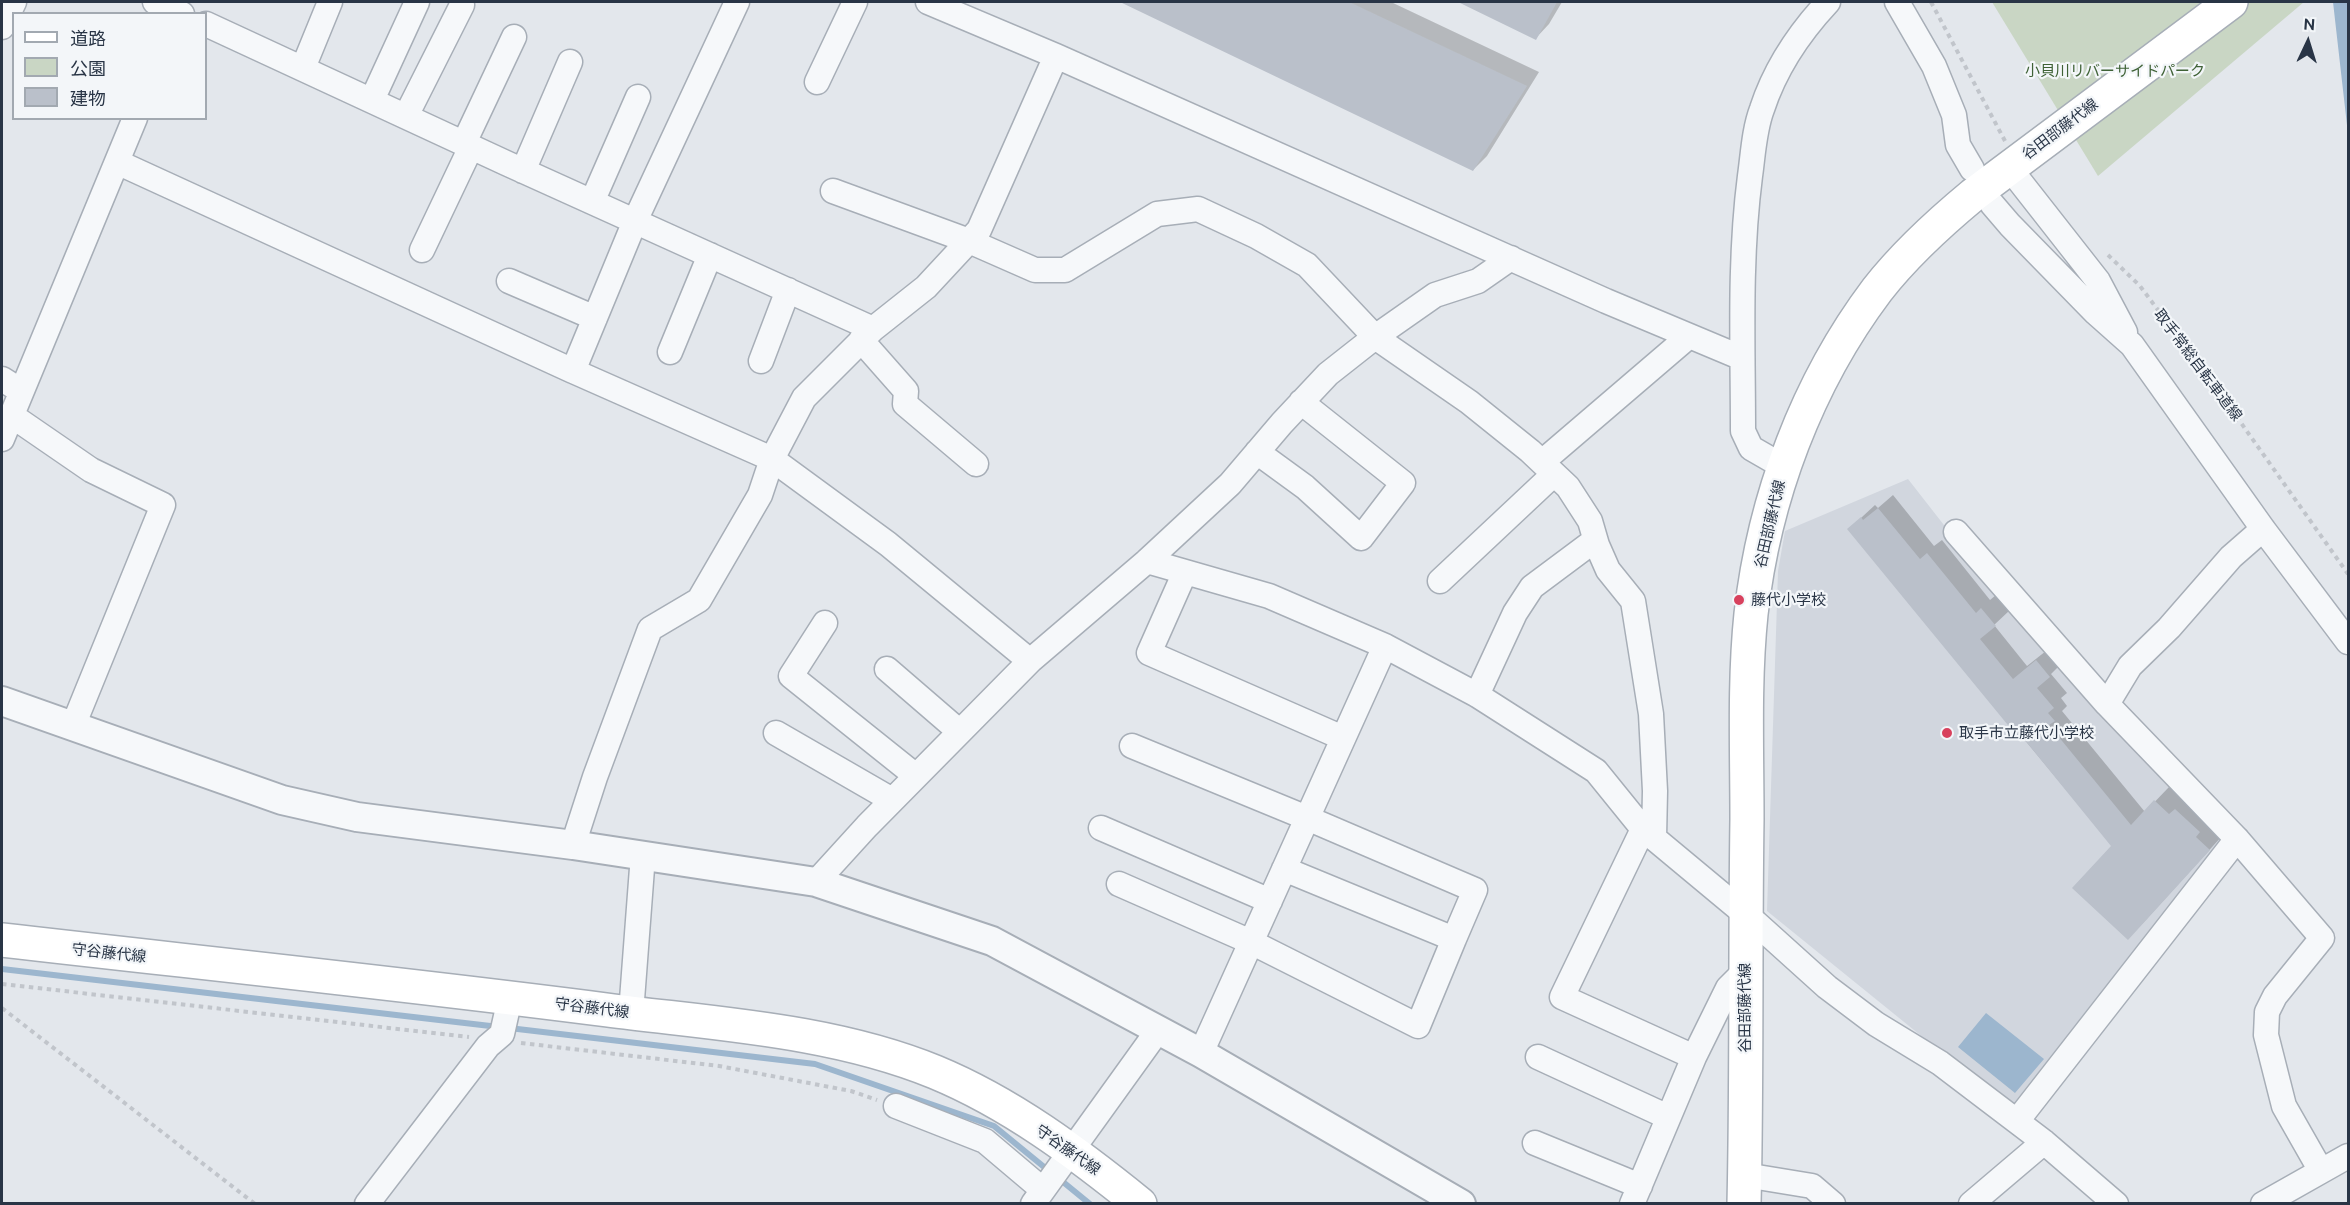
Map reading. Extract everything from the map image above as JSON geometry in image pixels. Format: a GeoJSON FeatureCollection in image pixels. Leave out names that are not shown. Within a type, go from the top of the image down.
{"type":"FeatureCollection","features":[{"type":"Feature","properties":{"kind":"main road","name":"谷田部藤代線"},"geometry":{"type":"LineString","coordinates":[[1744,1189],[1751,614],[1768,517],[1784,467],[1832,360],[1878,289],[1936,225],[2010,158],[2059,129],[2231,2]]}},
{"type":"Feature","properties":{"kind":"main road","name":"守谷藤代線"},"geometry":{"type":"LineString","coordinates":[[2,940],[510,998],[846,1043],[934,1072],[1004,1107],[1071,1149],[1140,1203]]}},
{"type":"Feature","properties":{"kind":"street"},"geometry":{"type":"LineString","coordinates":[[2,27],[14,2]]}},
{"type":"Feature","properties":{"kind":"street"},"geometry":{"type":"LineString","coordinates":[[155,2],[181,10]]}},
{"type":"Feature","properties":{"kind":"street"},"geometry":{"type":"LineString","coordinates":[[303,68],[330,2]]}},
{"type":"Feature","properties":{"kind":"street"},"geometry":{"type":"LineString","coordinates":[[372,100],[417,2]]}},
{"type":"Feature","properties":{"kind":"street"},"geometry":{"type":"LineString","coordinates":[[573,371],[635,221],[737,2]]}},
{"type":"Feature","properties":{"kind":"street"},"geometry":{"type":"LineString","coordinates":[[818,81],[855,2]]}},
{"type":"Feature","properties":{"kind":"street"},"geometry":{"type":"LineString","coordinates":[[928,2],[1056,56],[1688,337],[1742,358]]}},
{"type":"Feature","properties":{"kind":"street"},"geometry":{"type":"LineString","coordinates":[[1784,467],[1751,448],[1743,431],[1742,358],[1746,210],[1761,110],[1783,62],[1810,21],[1828,2]]}},
{"type":"Feature","properties":{"kind":"street"},"geometry":{"type":"LineString","coordinates":[[1897,2],[1934,66],[1954,115],[1958,145],[1972,169]]}},
{"type":"Feature","properties":{"kind":"street"},"geometry":{"type":"LineString","coordinates":[[406,116],[462,5]]}},
{"type":"Feature","properties":{"kind":"street"},"geometry":{"type":"LineString","coordinates":[[207,24],[523,171],[788,290],[867,334],[906,391],[905,404],[976,464]]}},
{"type":"Feature","properties":{"kind":"street"},"geometry":{"type":"LineString","coordinates":[[422,250],[514,37]]}},
{"type":"Feature","properties":{"kind":"street"},"geometry":{"type":"LineString","coordinates":[[573,845],[595,777],[650,629],[699,600],[760,495],[772,459],[804,398],[867,334],[926,287],[979,230],[1056,56]]}},
{"type":"Feature","properties":{"kind":"street"},"geometry":{"type":"LineString","coordinates":[[523,171],[570,63]]}},
{"type":"Feature","properties":{"kind":"street"},"geometry":{"type":"LineString","coordinates":[[592,202],[638,97]]}},
{"type":"Feature","properties":{"kind":"street"},"geometry":{"type":"LineString","coordinates":[[2,439],[11,416],[11,385],[117,162],[134,120]]}},
{"type":"Feature","properties":{"kind":"street"},"geometry":{"type":"LineString","coordinates":[[2010,158],[2018,179],[2098,281],[2132,345],[2263,529],[2349,642]]}},
{"type":"Feature","properties":{"kind":"street"},"geometry":{"type":"LineString","coordinates":[[117,162],[573,371],[772,459],[888,544],[1030,661]]}},
{"type":"Feature","properties":{"kind":"street"},"geometry":{"type":"LineString","coordinates":[[832,191],[969,241],[1035,270],[1065,270],[1157,214],[1198,209],[1256,236],[1307,265],[1375,337],[1469,402],[1568,487],[1590,521],[1595,540],[1608,570],[1633,601],[1651,714],[1655,791],[1648,833],[1562,997],[1694,1057]]}},
{"type":"Feature","properties":{"kind":"street"},"geometry":{"type":"LineString","coordinates":[[1992,204],[2096,313],[2132,345]]}},
{"type":"Feature","properties":{"kind":"street"},"geometry":{"type":"LineString","coordinates":[[670,352],[710,255]]}},
{"type":"Feature","properties":{"kind":"street"},"geometry":{"type":"LineString","coordinates":[[816,882],[892,800],[1030,661],[1147,561],[1230,484],[1328,374],[1375,337],[1435,295],[1478,281],[1511,258]]}},
{"type":"Feature","properties":{"kind":"street"},"geometry":{"type":"LineString","coordinates":[[509,281],[595,318]]}},
{"type":"Feature","properties":{"kind":"street"},"geometry":{"type":"LineString","coordinates":[[761,361],[788,290]]}},
{"type":"Feature","properties":{"kind":"street"},"geometry":{"type":"LineString","coordinates":[[1440,581],[1548,468],[1688,337]]}},
{"type":"Feature","properties":{"kind":"street"},"geometry":{"type":"LineString","coordinates":[[1257,452],[1305,487],[1361,538],[1403,483],[1301,402]]}},
{"type":"Feature","properties":{"kind":"street"},"geometry":{"type":"LineString","coordinates":[[11,416],[91,470],[163,505],[73,726]]}},
{"type":"Feature","properties":{"kind":"street"},"geometry":{"type":"LineString","coordinates":[[2107,704],[2130,666],[2169,628],[2231,557],[2263,529]]}},
{"type":"Feature","properties":{"kind":"street"},"geometry":{"type":"LineString","coordinates":[[1956,532],[2107,704],[2237,839],[2322,938],[2275,996],[2267,1012],[2266,1035],[2284,1106],[2321,1170]]}},
{"type":"Feature","properties":{"kind":"street"},"geometry":{"type":"LineString","coordinates":[[1477,695],[1515,613],[1532,587],[1595,540]]}},
{"type":"Feature","properties":{"kind":"street"},"geometry":{"type":"LineString","coordinates":[[1147,561],[1269,596],[1385,646],[1477,695],[1596,771],[1648,833],[1746,914],[1827,987],[1876,1024],[1940,1063],[2044,1142],[2116,1203]]}},
{"type":"Feature","properties":{"kind":"street"},"geometry":{"type":"LineString","coordinates":[[1185,572],[1149,653],[1343,738]]}},
{"type":"Feature","properties":{"kind":"street"},"geometry":{"type":"LineString","coordinates":[[825,623],[791,676],[916,776]]}},
{"type":"Feature","properties":{"kind":"street"},"geometry":{"type":"LineString","coordinates":[[1201,1053],[1385,646]]}},
{"type":"Feature","properties":{"kind":"street"},"geometry":{"type":"LineString","coordinates":[[887,669],[960,732]]}},
{"type":"Feature","properties":{"kind":"street"},"geometry":{"type":"LineString","coordinates":[[2,701],[282,800],[357,817],[573,845],[816,882],[992,941],[1159,1029],[1461,1203]]}},
{"type":"Feature","properties":{"kind":"street"},"geometry":{"type":"LineString","coordinates":[[776,733],[892,800]]}},
{"type":"Feature","properties":{"kind":"street"},"geometry":{"type":"LineString","coordinates":[[1119,884],[1251,942],[1418,1026],[1475,890],[1132,746]]}},
{"type":"Feature","properties":{"kind":"street"},"geometry":{"type":"LineString","coordinates":[[1101,828],[1269,901]]}},
{"type":"Feature","properties":{"kind":"street"},"geometry":{"type":"LineString","coordinates":[[2017,1121],[2237,839]]}},
{"type":"Feature","properties":{"kind":"street"},"geometry":{"type":"LineString","coordinates":[[631,1013],[643,855]]}},
{"type":"Feature","properties":{"kind":"street"},"geometry":{"type":"LineString","coordinates":[[1284,869],[1454,939]]}},
{"type":"Feature","properties":{"kind":"street"},"geometry":{"type":"LineString","coordinates":[[1534,1143],[1636,1195],[1694,1057],[1728,988],[1745,971]]}},
{"type":"Feature","properties":{"kind":"street"},"geometry":{"type":"LineString","coordinates":[[367,1203],[488,1046],[502,1034],[510,998]]}},
{"type":"Feature","properties":{"kind":"street"},"geometry":{"type":"LineString","coordinates":[[896,1106],[985,1141],[1038,1197],[1159,1029]]}},
{"type":"Feature","properties":{"kind":"street"},"geometry":{"type":"LineString","coordinates":[[1538,1057],[1668,1117]]}},
{"type":"Feature","properties":{"kind":"street"},"geometry":{"type":"LineString","coordinates":[[1971,1203],[2044,1142]]}},
{"type":"Feature","properties":{"kind":"street"},"geometry":{"type":"LineString","coordinates":[[2263,1203],[2349,1155]]}},
{"type":"Feature","properties":{"kind":"street"},"geometry":{"type":"LineString","coordinates":[[1744,1189],[1812,1186],[1833,1203]]}},
{"type":"Feature","properties":{"kind":"path"},"geometry":{"type":"LineString","coordinates":[[1931,2],[2010,158]]}},
{"type":"Feature","properties":{"kind":"path","name":"取手常総自転車道線"},"geometry":{"type":"LineString","coordinates":[[2100,248],[2140,286],[2217,389],[2349,574]]}},
{"type":"Feature","properties":{"kind":"path"},"geometry":{"type":"LineString","coordinates":[[2,984],[719,1066],[851,1091],[896,1106]]}},
{"type":"Feature","properties":{"kind":"path"},"geometry":{"type":"LineString","coordinates":[[2,1008],[255,1203]]}},
{"type":"Feature","properties":{"kind":"shaded area","name":"取手市立藤代小学校"},"geometry":{"type":"Polygon","coordinates":[[[1908,479],[2022,625],[2221,840],[2014,1111],[1767,911],[1778,571],[1785,531],[1908,479]]]}},
{"type":"Feature","properties":{"kind":"green space","name":"小貝川リバーサイドパーク"},"geometry":{"type":"Polygon","coordinates":[[[1992,2],[2304,2],[2098,176],[1992,2]]]}},
{"type":"Feature","properties":{"kind":"water"},"geometry":{"type":"Polygon","coordinates":[[[2333,2],[2348,2],[2348,134],[2333,2]]]}},
{"type":"Feature","properties":{"kind":"water"},"geometry":{"type":"Polygon","coordinates":[[[1986,1013],[2044,1059],[2015,1093],[1958,1047],[1986,1013]]]}},
{"type":"Feature","properties":{"kind":"building"},"geometry":{"type":"Polygon","coordinates":[[[1120,2],[1349,2],[1527,86],[1473,171],[1120,2]]]}},
{"type":"Feature","properties":{"kind":"building"},"geometry":{"type":"Polygon","coordinates":[[[1458,2],[1557,2],[1536,40],[1458,2]]]}},
{"type":"Feature","properties":{"kind":"building"},"geometry":{"type":"Polygon","coordinates":[[[1878,508],[1920,559],[1927,553],[1976,613],[1981,608],[1996,626],[1980,639],[2013,679],[2036,660],[2050,677],[2037,688],[2054,708],[2048,713],[2055,721],[2049,725],[2131,825],[2154,800],[2169,814],[2175,809],[2200,832],[2196,837],[2210,850],[2128,940],[2072,888],[2111,846],[2024,739],[2021,741],[1847,529],[1861,517],[1863,520],[1878,508]]]}},
{"type":"Feature","properties":{"kind":"waterway"},"geometry":{"type":"LineString","coordinates":[[2,969],[499,1027]]}},
{"type":"Feature","properties":{"kind":"waterway"},"geometry":{"type":"LineString","coordinates":[[509,1028],[815,1064],[994,1126],[1049,1171]]}},
{"type":"Feature","properties":{"kind":"waterway"},"geometry":{"type":"LineString","coordinates":[[1057,1177],[1090,1204]]}},
{"type":"Feature","properties":{"kind":"place","name":"藤代小学校"},"geometry":{"type":"Point","coordinates":[1739,600]}},
{"type":"Feature","properties":{"kind":"place","name":"取手市立藤代小学校"},"geometry":{"type":"Point","coordinates":[1947,733]}}]}
